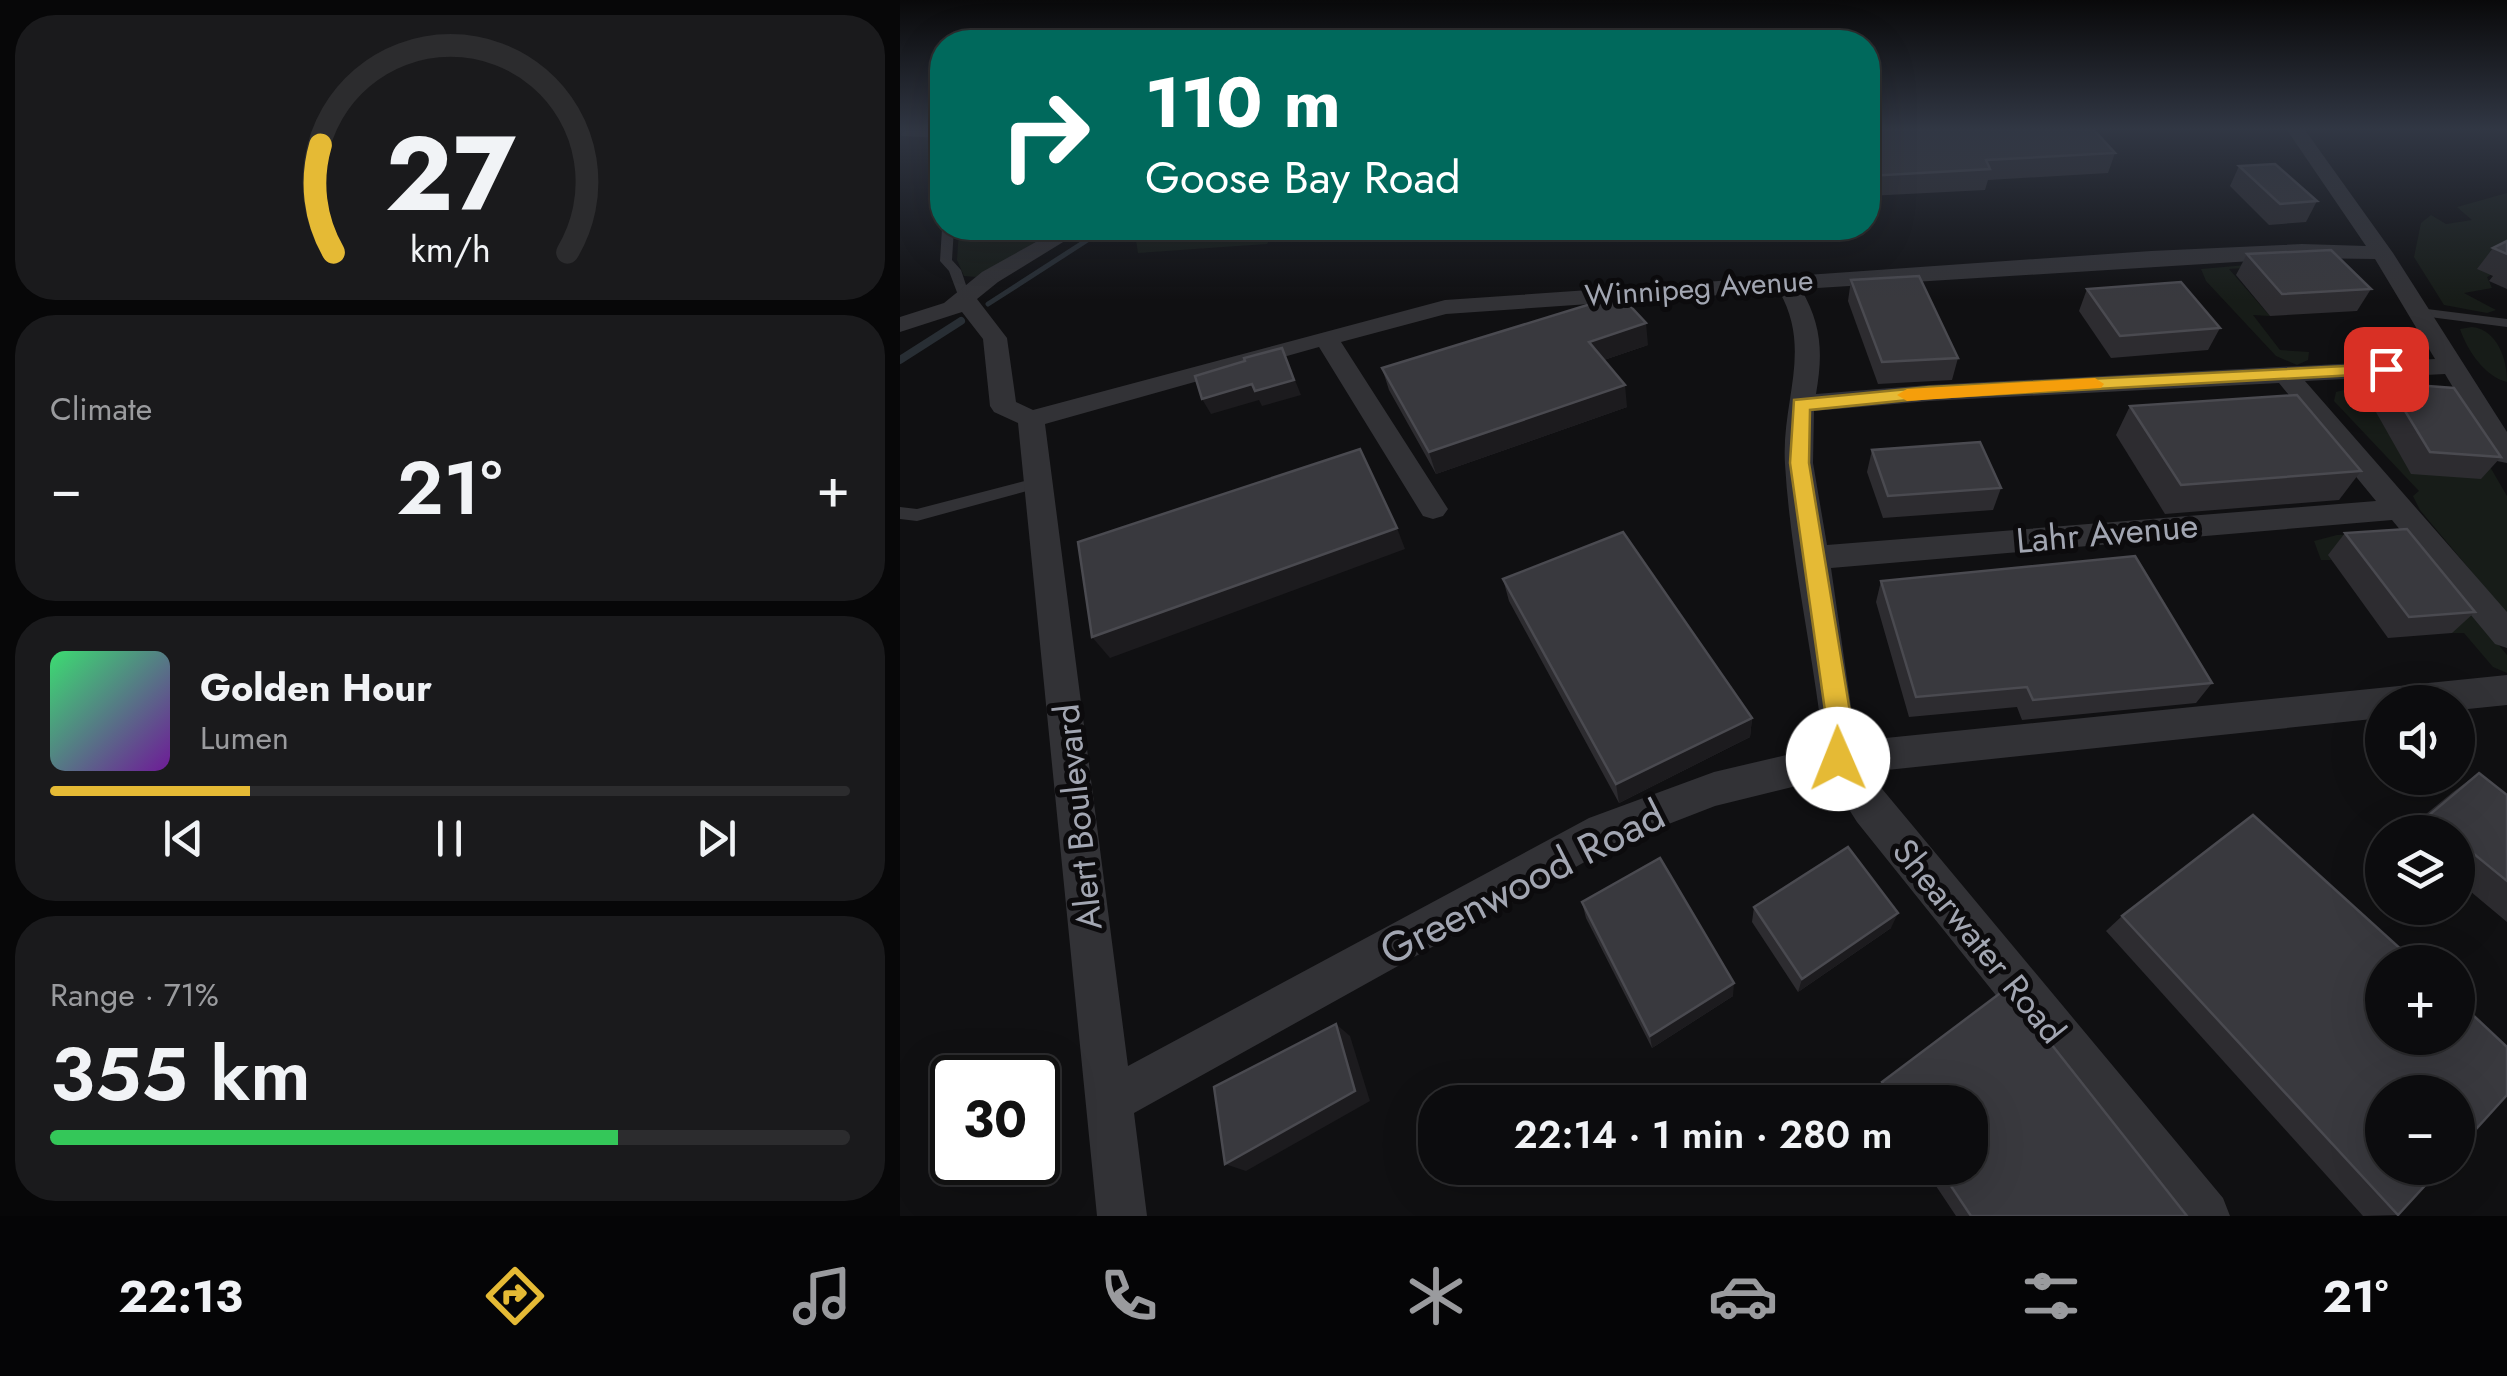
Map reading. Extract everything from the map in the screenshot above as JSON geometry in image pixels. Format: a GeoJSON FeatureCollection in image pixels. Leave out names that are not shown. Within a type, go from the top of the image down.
{"type":"FeatureCollection","features":[{"type":"Feature","properties":{"kind":"street"},"geometry":{"type":"LineString","coordinates":[[2336,187],[2420,312],[2507,454]]}},
{"type":"Feature","properties":{"kind":"street"},"geometry":{"type":"LineString","coordinates":[[900,335],[965,300],[990,277],[1055,240]]}},
{"type":"Feature","properties":{"kind":"street","name":"Winnipeg Avenue"},"geometry":{"type":"LineString","coordinates":[[1032,419],[1446,307],[2151,258],[2302,251],[2382,253]]}},
{"type":"Feature","properties":{"kind":"street"},"geometry":{"type":"LineString","coordinates":[[1786,283],[1804,314],[1810,356],[1801,404],[1800,463],[1838,718],[1838,759]]}},
{"type":"Feature","properties":{"kind":"street"},"geometry":{"type":"LineString","coordinates":[[965,300],[995,338],[1003,406],[1032,419]]}},
{"type":"Feature","properties":{"kind":"street"},"geometry":{"type":"LineString","coordinates":[[900,324],[929,318]]}},
{"type":"Feature","properties":{"kind":"street"},"geometry":{"type":"LineString","coordinates":[[1326,338],[1433,509]]}},
{"type":"Feature","properties":{"kind":"street"},"geometry":{"type":"LineString","coordinates":[[1801,404],[1929,393],[2452,366]]}},
{"type":"Feature","properties":{"kind":"street"},"geometry":{"type":"LineString","coordinates":[[2286,374],[2507,635]]}},
{"type":"Feature","properties":{"kind":"street","name":"Alert Boulevard"},"geometry":{"type":"LineString","coordinates":[[1032,419],[1122,1216]]}},
{"type":"Feature","properties":{"kind":"street","name":"Lahr Avenue"},"geometry":{"type":"LineString","coordinates":[[1813,558],[2402,509]]}},
{"type":"Feature","properties":{"kind":"street","name":"Greenwood Road"},"geometry":{"type":"LineString","coordinates":[[2475,693],[2507,690]]}},
{"type":"Feature","properties":{"kind":"street","name":"Greenwood Road"},"geometry":{"type":"LineString","coordinates":[[1108,1102],[1604,831],[1714,790],[1838,759],[2365,705]]}},
{"type":"Feature","properties":{"kind":"street","name":"Shearwater Road"},"geometry":{"type":"LineString","coordinates":[[1838,759],[1871,808],[2205,1216]]}},
{"type":"Feature","properties":{"kind":"lane"},"geometry":{"type":"LineString","coordinates":[[947,240],[946,260],[955,270],[965,300]]}},
{"type":"Feature","properties":{"kind":"lane"},"geometry":{"type":"LineString","coordinates":[[2420,312],[2507,324]]}},
{"type":"Feature","properties":{"kind":"lane"},"geometry":{"type":"LineString","coordinates":[[900,513],[917,516],[1040,482]]}},
{"type":"Feature","properties":{"kind":"shaded area"},"geometry":{"type":"Polygon","coordinates":[[[2507,193],[2507,266],[2487,277],[2492,288],[2464,293],[2496,310],[2487,313],[2444,305],[2414,257],[2421,223],[2431,215],[2446,224],[2472,220],[2457,207],[2507,193]]]}},
{"type":"Feature","properties":{"kind":"shaded area"},"geometry":{"type":"Polygon","coordinates":[[[958,240],[1039,240],[976,277],[964,276],[957,260],[958,240]]]}},
{"type":"Feature","properties":{"kind":"shaded area"},"geometry":{"type":"Polygon","coordinates":[[[1136,240],[1270,240],[1267,244],[1138,253],[1136,240]]]}},
{"type":"Feature","properties":{"kind":"shaded area"},"geometry":{"type":"Polygon","coordinates":[[[2290,261],[2305,264],[2229,269],[2270,316],[2253,315],[2280,350],[2309,352],[2308,360],[2297,365],[2276,356],[2206,281],[2201,269],[2290,261]]]}},
{"type":"Feature","properties":{"kind":"shaded area"},"geometry":{"type":"Polygon","coordinates":[[[2472,327],[2488,334],[2499,347],[2507,382],[2491,375],[2472,354],[2460,329],[2472,327]]]}},
{"type":"Feature","properties":{"kind":"shaded area"},"geometry":{"type":"Polygon","coordinates":[[[2399,385],[2432,389],[2461,417],[2507,496],[2507,614],[2420,510],[2413,496],[2419,491],[2334,401],[2336,392],[2343,390],[2370,387],[2389,394],[2399,385]]]}},
{"type":"Feature","properties":{"kind":"shaded area"},"geometry":{"type":"Polygon","coordinates":[[[2375,533],[2444,580],[2507,655],[2507,673],[2493,667],[2464,633],[2452,633],[2329,555],[2331,560],[2321,560],[2314,541],[2375,533]]]}},
{"type":"Feature","properties":{"kind":"building"},"geometry":{"type":"Polygon","coordinates":[[[2261,187],[2301,187],[2317,201],[2280,204],[2261,187]]]}},
{"type":"Feature","properties":{"kind":"building"},"geometry":{"type":"Polygon","coordinates":[[[2507,241],[2507,254],[2493,248],[2507,241]]]}},
{"type":"Feature","properties":{"kind":"building"},"geometry":{"type":"Polygon","coordinates":[[[2331,250],[2371,289],[2282,294],[2247,254],[2331,250]]]}},
{"type":"Feature","properties":{"kind":"building"},"geometry":{"type":"Polygon","coordinates":[[[1919,276],[1958,358],[1882,362],[1851,280],[1919,276]]]}},
{"type":"Feature","properties":{"kind":"building"},"geometry":{"type":"Polygon","coordinates":[[[2181,282],[2220,328],[2120,336],[2087,289],[2181,282]]]}},
{"type":"Feature","properties":{"kind":"building"},"geometry":{"type":"Polygon","coordinates":[[[1620,295],[1646,323],[1589,342],[1625,385],[1429,452],[1382,368],[1620,295]]]}},
{"type":"Feature","properties":{"kind":"building"},"geometry":{"type":"Polygon","coordinates":[[[1282,348],[1294,380],[1255,391],[1252,384],[1202,399],[1195,376],[1282,348]]]}},
{"type":"Feature","properties":{"kind":"building"},"geometry":{"type":"Polygon","coordinates":[[[2388,383],[2454,388],[2501,457],[2430,452],[2388,383]]]}},
{"type":"Feature","properties":{"kind":"building"},"geometry":{"type":"Polygon","coordinates":[[[2297,395],[2361,471],[2181,485],[2130,406],[2297,395]]]}},
{"type":"Feature","properties":{"kind":"building"},"geometry":{"type":"Polygon","coordinates":[[[1980,442],[2001,488],[1888,496],[1872,450],[1980,442]]]}},
{"type":"Feature","properties":{"kind":"building"},"geometry":{"type":"Polygon","coordinates":[[[1360,449],[1397,528],[1092,637],[1078,542],[1360,449]]]}},
{"type":"Feature","properties":{"kind":"building"},"geometry":{"type":"Polygon","coordinates":[[[2407,529],[2475,612],[2409,617],[2345,533],[2407,529]]]}},
{"type":"Feature","properties":{"kind":"building"},"geometry":{"type":"Polygon","coordinates":[[[1623,532],[1752,718],[1616,784],[1503,579],[1623,532]]]}},
{"type":"Feature","properties":{"kind":"building"},"geometry":{"type":"Polygon","coordinates":[[[2135,556],[2212,683],[2033,700],[2027,687],[1916,697],[1881,581],[2135,556]]]}},
{"type":"Feature","properties":{"kind":"building"},"geometry":{"type":"Polygon","coordinates":[[[2479,773],[2507,795],[2507,881],[2475,855],[2475,815],[2429,815],[2453,795],[2475,795],[2475,776],[2479,773]]]}},
{"type":"Feature","properties":{"kind":"building"},"geometry":{"type":"Polygon","coordinates":[[[2253,815],[2365,917],[2365,925],[2374,925],[2396,945],[2365,945],[2365,1055],[2475,1055],[2475,1017],[2507,1047],[2507,1095],[2475,1130],[2475,1075],[2365,1075],[2365,1179],[2122,916],[2253,815]]]}},
{"type":"Feature","properties":{"kind":"building"},"geometry":{"type":"Polygon","coordinates":[[[1848,847],[1898,913],[1802,979],[1754,907],[1848,847]]]}},
{"type":"Feature","properties":{"kind":"building"},"geometry":{"type":"Polygon","coordinates":[[[1660,858],[1734,983],[1650,1036],[1582,902],[1660,858]]]}},
{"type":"Feature","properties":{"kind":"building"},"geometry":{"type":"Polygon","coordinates":[[[2007,988],[2187,1216],[1971,1216],[1950,1185],[1988,1185],[1988,1085],[1882,1082],[2007,988]]]}},
{"type":"Feature","properties":{"kind":"building"},"geometry":{"type":"Polygon","coordinates":[[[1336,1024],[1355,1091],[1225,1164],[1214,1087],[1336,1024]]]}},
{"type":"Feature","properties":{"kind":"building"},"geometry":{"type":"Polygon","coordinates":[[[2370,1185],[2425,1185],[2398,1215],[2370,1185]]]}},
{"type":"Feature","properties":{"kind":"waterway"},"geometry":{"type":"LineString","coordinates":[[988,304],[1087,240]]}},
{"type":"Feature","properties":{"kind":"waterway"},"geometry":{"type":"LineString","coordinates":[[900,360],[961,321]]}},
{"type":"Feature","properties":{"kind":"slow traffic"},"geometry":{"type":"LineString","coordinates":[[1907,395],[2095,384]]}},
{"type":"Feature","properties":{"kind":"route"},"geometry":{"type":"LineString","coordinates":[[1838,759],[1838,718],[1800,463],[1801,404],[1929,393],[2386,369]]}}]}
